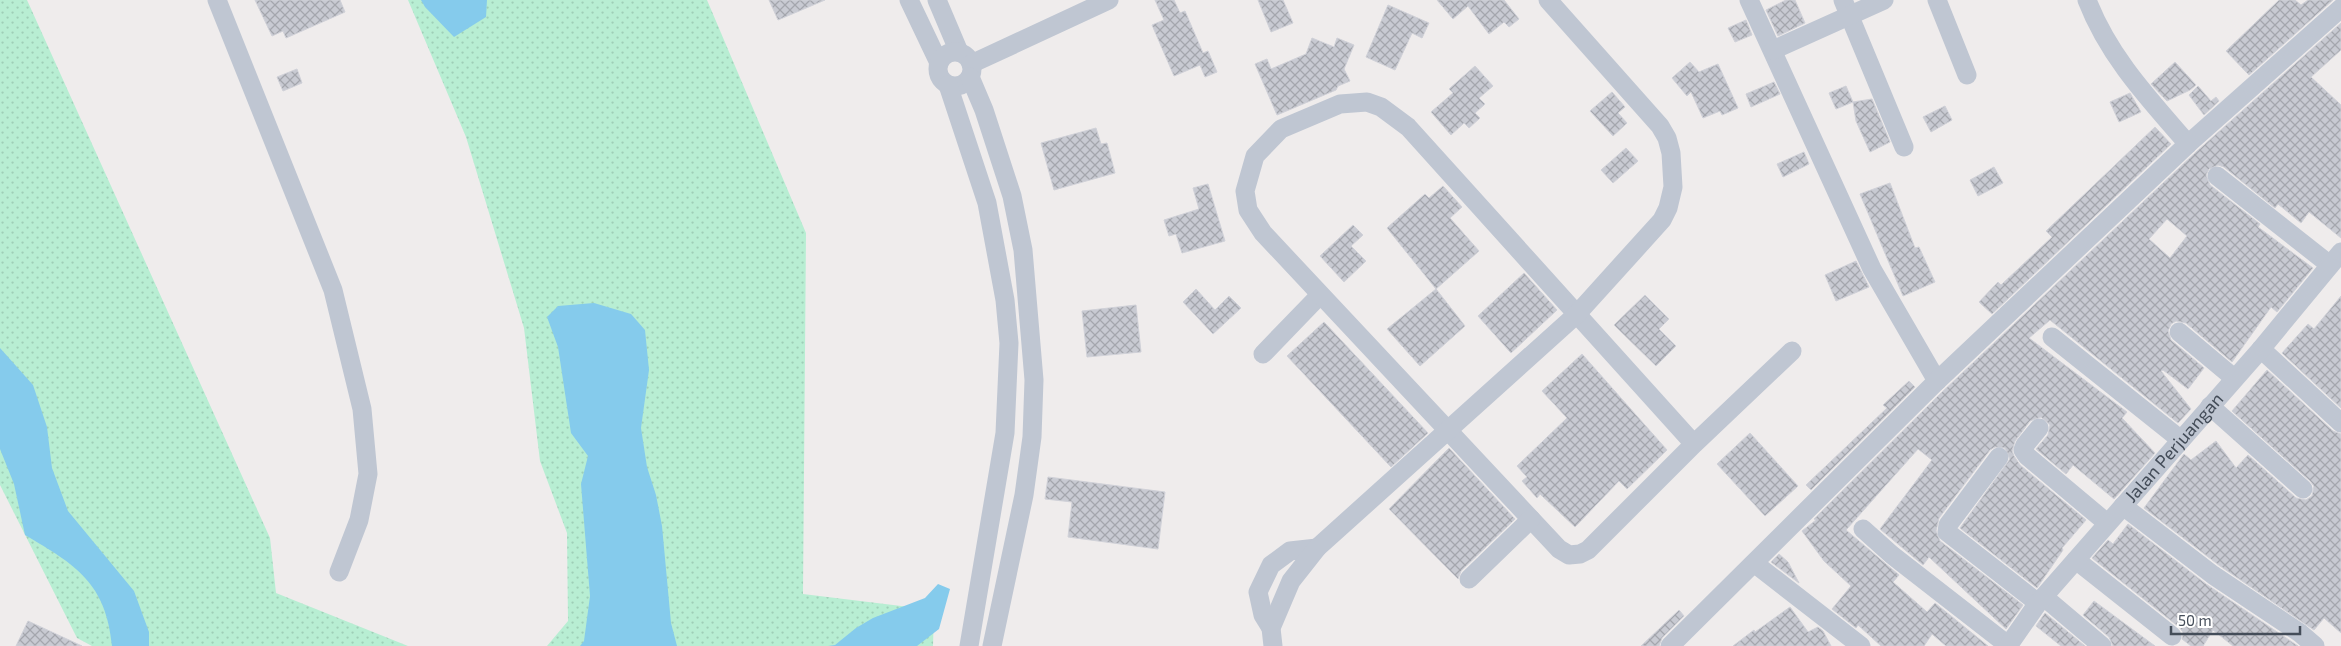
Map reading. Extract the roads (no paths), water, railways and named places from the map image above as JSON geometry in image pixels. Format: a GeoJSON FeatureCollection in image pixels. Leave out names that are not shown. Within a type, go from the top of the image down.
{"type":"FeatureCollection","features":[{"type":"Feature","properties":{"kind":"street"},"geometry":{"type":"LineString","coordinates":[[218,0],[333,290],[362,409],[368,474],[359,520],[339,572]]}},
{"type":"Feature","properties":{"kind":"street"},"geometry":{"type":"LineString","coordinates":[[909,0],[939,63],[939,76],[948,85],[987,203],[1005,300],[1009,344],[1005,433],[969,646]]}},
{"type":"Feature","properties":{"kind":"street"},"geometry":{"type":"LineString","coordinates":[[937,0],[967,65],[984,110],[1012,196],[1023,250],[1034,380],[1032,437],[1024,495],[992,646]]}},
{"type":"Feature","properties":{"kind":"street"},"geometry":{"type":"LineString","coordinates":[[948,85],[960,85],[967,65],[1109,0]]}},
{"type":"Feature","properties":{"kind":"street"},"geometry":{"type":"LineString","coordinates":[[1272,637],[1291,580],[1317,548],[1577,314],[1662,220],[1668,208],[1673,187],[1671,153],[1660,126],[1548,0]]}},
{"type":"Feature","properties":{"kind":"street"},"geometry":{"type":"LineString","coordinates":[[1748,0],[1773,50],[1872,268],[1937,380]]}},
{"type":"Feature","properties":{"kind":"street"},"geometry":{"type":"LineString","coordinates":[[1773,50],[1846,7],[1884,0]]}},
{"type":"Feature","properties":{"kind":"street"},"geometry":{"type":"LineString","coordinates":[[1937,0],[1967,75]]}},
{"type":"Feature","properties":{"kind":"street"},"geometry":{"type":"LineString","coordinates":[[2087,0],[2099,31],[2128,75],[2188,144]]}},
{"type":"Feature","properties":{"kind":"street"},"geometry":{"type":"LineString","coordinates":[[1846,7],[1904,147]]}},
{"type":"Feature","properties":{"kind":"street"},"geometry":{"type":"LineString","coordinates":[[1670,646],[1937,380],[2188,144],[2341,8]]}},
{"type":"Feature","properties":{"kind":"street"},"geometry":{"type":"LineString","coordinates":[[939,63],[947,54],[967,65]]}},
{"type":"Feature","properties":{"kind":"street"},"geometry":{"type":"LineString","coordinates":[[1694,444],[1408,127],[1381,107],[1367,102],[1340,104],[1281,129],[1255,156],[1245,191],[1248,210],[1263,233],[1531,519],[1569,556],[1588,550],[1694,444],[1792,351]]}},
{"type":"Feature","properties":{"kind":"street"},"geometry":{"type":"LineString","coordinates":[[2217,176],[2336,258]]}},
{"type":"Feature","properties":{"kind":"street","name":"Jalan Perjuangan"},"geometry":{"type":"LineString","coordinates":[[2008,646],[2041,600],[2234,378],[2262,349],[2336,258]]}},
{"type":"Feature","properties":{"kind":"street"},"geometry":{"type":"LineString","coordinates":[[1263,354],[1320,295]]}},
{"type":"Feature","properties":{"kind":"street"},"geometry":{"type":"LineString","coordinates":[[2179,332],[2234,378]]}},
{"type":"Feature","properties":{"kind":"street"},"geometry":{"type":"LineString","coordinates":[[2052,337],[2181,440]]}},
{"type":"Feature","properties":{"kind":"street"},"geometry":{"type":"LineString","coordinates":[[2262,349],[2341,423]]}},
{"type":"Feature","properties":{"kind":"street"},"geometry":{"type":"LineString","coordinates":[[2210,406],[2303,489]]}},
{"type":"Feature","properties":{"kind":"street"},"geometry":{"type":"LineString","coordinates":[[2039,428],[2025,444],[2024,450],[2027,456],[2108,523]]}},
{"type":"Feature","properties":{"kind":"street"},"geometry":{"type":"LineString","coordinates":[[1998,457],[1948,524],[1947,532],[2102,646]]}},
{"type":"Feature","properties":{"kind":"street"},"geometry":{"type":"LineString","coordinates":[[2123,506],[2205,569],[2300,633],[2315,646]]}},
{"type":"Feature","properties":{"kind":"street"},"geometry":{"type":"LineString","coordinates":[[1469,579],[1531,519]]}},
{"type":"Feature","properties":{"kind":"street"},"geometry":{"type":"LineString","coordinates":[[1863,529],[1892,555],[2008,646]]}},
{"type":"Feature","properties":{"kind":"street"},"geometry":{"type":"LineString","coordinates":[[1272,637],[1263,615],[1258,592],[1271,565],[1290,551],[1317,548]]}},
{"type":"Feature","properties":{"kind":"street"},"geometry":{"type":"LineString","coordinates":[[2076,560],[2172,636]]}},
{"type":"Feature","properties":{"kind":"street"},"geometry":{"type":"LineString","coordinates":[[1754,562],[1861,646]]}},
{"type":"Feature","properties":{"kind":"water"},"geometry":{"type":"Polygon","coordinates":[[[421,0],[487,0],[486,17],[454,37],[425,7],[421,0]]]}},
{"type":"Feature","properties":{"kind":"water"},"geometry":{"type":"Polygon","coordinates":[[[594,303],[631,314],[645,330],[649,370],[641,428],[647,467],[656,495],[662,526],[671,623],[677,646],[580,646],[584,641],[590,596],[581,484],[588,456],[571,433],[558,347],[547,317],[558,306],[594,303]]]}},
{"type":"Feature","properties":{"kind":"water"},"geometry":{"type":"Polygon","coordinates":[[[0,348],[33,385],[47,427],[52,468],[68,511],[134,591],[149,632],[149,646],[112,646],[109,624],[103,606],[85,578],[59,556],[25,535],[14,484],[0,449],[0,348]]]}},
{"type":"Feature","properties":{"kind":"water"},"geometry":{"type":"Polygon","coordinates":[[[938,584],[950,589],[939,629],[917,646],[828,646],[835,645],[856,628],[873,618],[925,598],[938,584]]]}}]}
